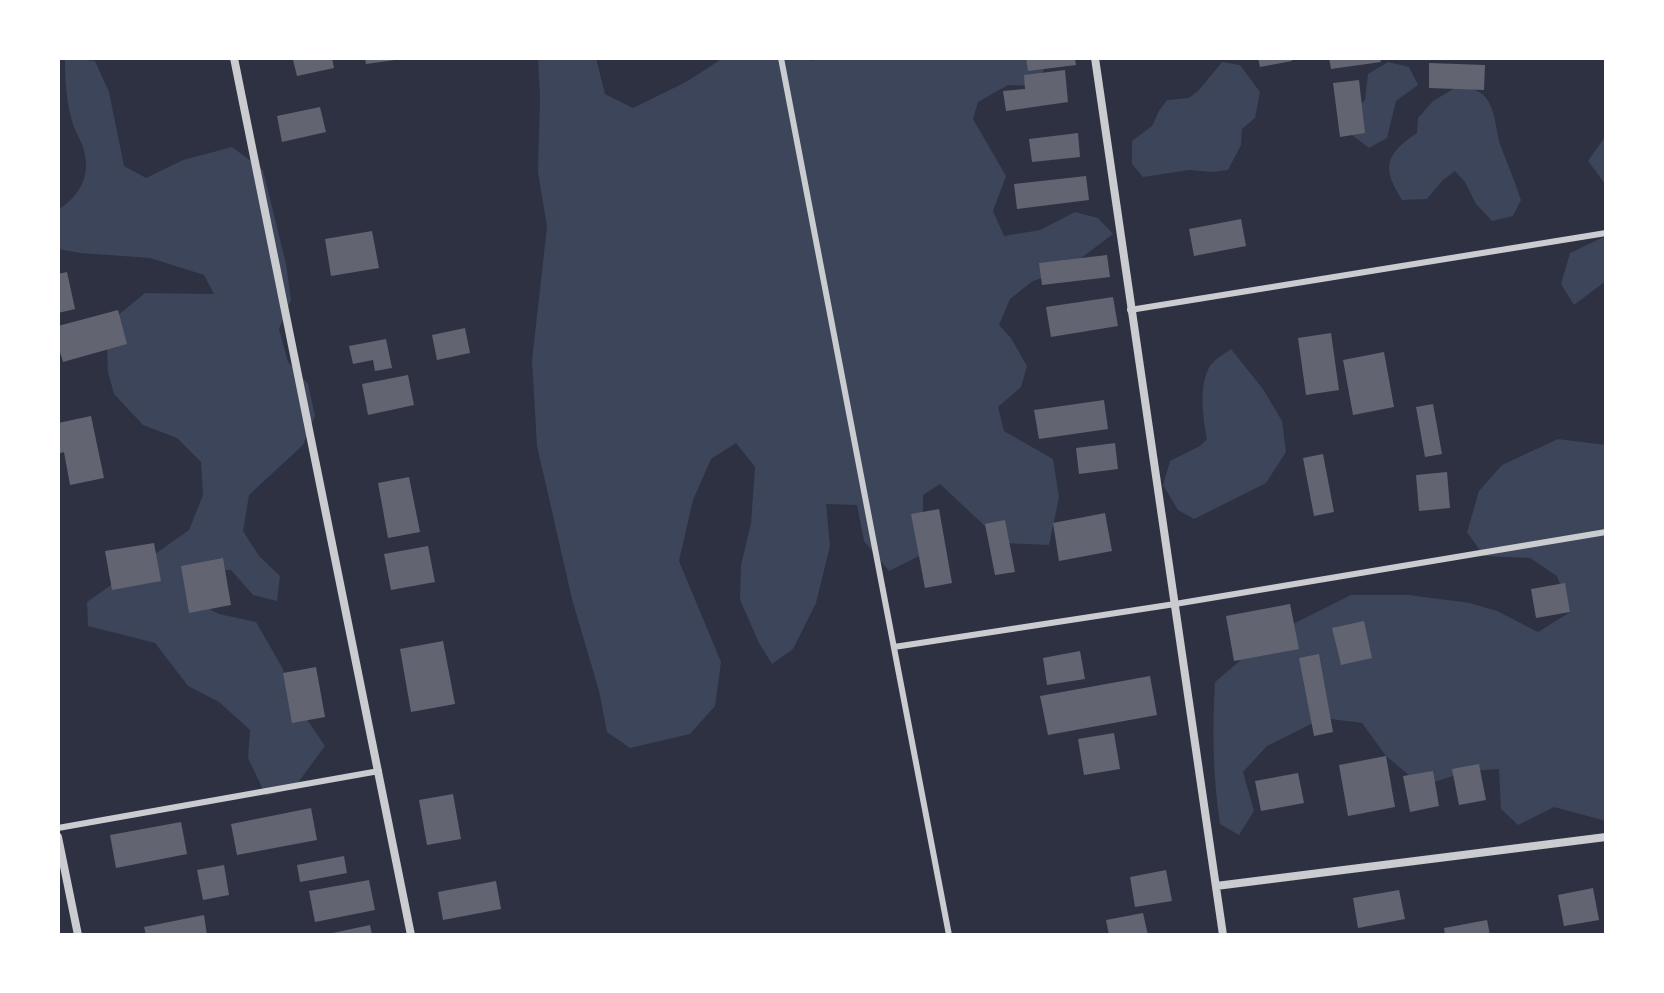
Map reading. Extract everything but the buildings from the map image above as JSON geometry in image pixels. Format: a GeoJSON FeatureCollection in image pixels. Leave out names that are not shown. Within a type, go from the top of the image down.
{"type":"FeatureCollection","features":[{"type":"Feature","properties":{"kind":"street"},"geometry":{"type":"LineString","coordinates":[[234,58],[411,935]]}},
{"type":"Feature","properties":{"kind":"street"},"geometry":{"type":"LineString","coordinates":[[1095,58],[1223,935]]}},
{"type":"Feature","properties":{"kind":"street"},"geometry":{"type":"LineString","coordinates":[[58,837],[78,935]]}},
{"type":"Feature","properties":{"kind":"street"},"geometry":{"type":"LineString","coordinates":[[1216,886],[1606,837]]}},
{"type":"Feature","properties":{"kind":"lane"},"geometry":{"type":"LineString","coordinates":[[781,58],[949,935]]}},
{"type":"Feature","properties":{"kind":"lane"},"geometry":{"type":"LineString","coordinates":[[1130,310],[1606,233]]}},
{"type":"Feature","properties":{"kind":"lane"},"geometry":{"type":"LineString","coordinates":[[894,647],[1606,532]]}},
{"type":"Feature","properties":{"kind":"lane"},"geometry":{"type":"LineString","coordinates":[[58,828],[379,771]]}},
{"type":"Feature","properties":{"kind":"shaded area"},"geometry":{"type":"Polygon","coordinates":[[[65,58],[95,61],[109,92],[124,166],[146,178],[183,160],[232,147],[263,170],[286,264],[291,300],[279,329],[288,362],[308,384],[315,416],[303,445],[249,495],[243,531],[259,556],[280,576],[277,601],[253,595],[231,570],[207,570],[187,597],[219,614],[256,622],[283,669],[289,699],[325,746],[294,788],[266,796],[248,758],[250,730],[219,702],[188,686],[155,643],[88,626],[87,602],[189,530],[203,495],[201,462],[177,438],[143,425],[114,394],[108,372],[106,325],[145,293],[214,294],[204,275],[150,258],[58,249],[58,210],[72,199],[82,185],[86,169],[83,147],[68,106],[65,58]]]}},
{"type":"Feature","properties":{"kind":"shaded area"},"geometry":{"type":"Polygon","coordinates":[[[538,58],[596,58],[605,94],[633,108],[686,82],[723,58],[809,58],[812,61],[816,58],[1047,58],[1039,86],[1008,85],[978,102],[973,119],[1006,176],[993,211],[1004,236],[1040,230],[1075,212],[1098,218],[1113,234],[1064,271],[1033,281],[1010,299],[999,325],[1011,338],[1027,366],[1021,387],[998,407],[1004,431],[1053,459],[1059,497],[1049,545],[1003,543],[940,484],[923,495],[923,554],[889,571],[864,541],[857,505],[826,504],[830,546],[816,603],[793,649],[772,664],[740,600],[741,565],[751,523],[755,467],[736,443],[711,459],[693,500],[679,561],[721,662],[715,706],[690,734],[630,748],[607,732],[537,446],[532,360],[547,227],[538,172],[538,58]]]}},
{"type":"Feature","properties":{"kind":"shaded area"},"geometry":{"type":"Polygon","coordinates":[[[1222,62],[1240,65],[1260,92],[1255,118],[1242,129],[1241,145],[1228,170],[1189,170],[1143,177],[1132,164],[1132,141],[1152,126],[1167,100],[1189,98],[1222,62]]]}},
{"type":"Feature","properties":{"kind":"shaded area"},"geometry":{"type":"Polygon","coordinates":[[[1388,62],[1409,67],[1418,85],[1396,101],[1387,138],[1369,148],[1352,135],[1355,108],[1365,100],[1368,74],[1388,62]]]}},
{"type":"Feature","properties":{"kind":"shaded area"},"geometry":{"type":"Polygon","coordinates":[[[1453,89],[1480,92],[1490,105],[1501,147],[1521,200],[1513,216],[1492,221],[1476,204],[1465,182],[1455,171],[1427,199],[1402,200],[1391,179],[1392,155],[1417,133],[1418,118],[1433,101],[1453,89]]]}},
{"type":"Feature","properties":{"kind":"shaded area"},"geometry":{"type":"Polygon","coordinates":[[[1606,135],[1606,185],[1588,161],[1606,135]]]}},
{"type":"Feature","properties":{"kind":"shaded area"},"geometry":{"type":"Polygon","coordinates":[[[1606,236],[1606,281],[1574,305],[1561,284],[1570,253],[1606,236]]]}},
{"type":"Feature","properties":{"kind":"shaded area"},"geometry":{"type":"Polygon","coordinates":[[[1231,349],[1263,389],[1282,421],[1286,452],[1266,483],[1194,519],[1178,510],[1163,485],[1170,461],[1200,446],[1207,439],[1203,412],[1206,374],[1212,363],[1231,349]]]}},
{"type":"Feature","properties":{"kind":"shaded area"},"geometry":{"type":"Polygon","coordinates":[[[1558,439],[1606,445],[1606,821],[1554,807],[1518,825],[1501,809],[1499,769],[1468,771],[1422,786],[1386,756],[1362,723],[1323,718],[1267,746],[1243,772],[1254,811],[1239,835],[1220,824],[1214,753],[1215,682],[1269,636],[1351,595],[1409,595],[1470,603],[1497,611],[1538,632],[1570,612],[1557,576],[1530,558],[1484,556],[1467,532],[1479,491],[1502,465],[1558,439]]]}}]}
